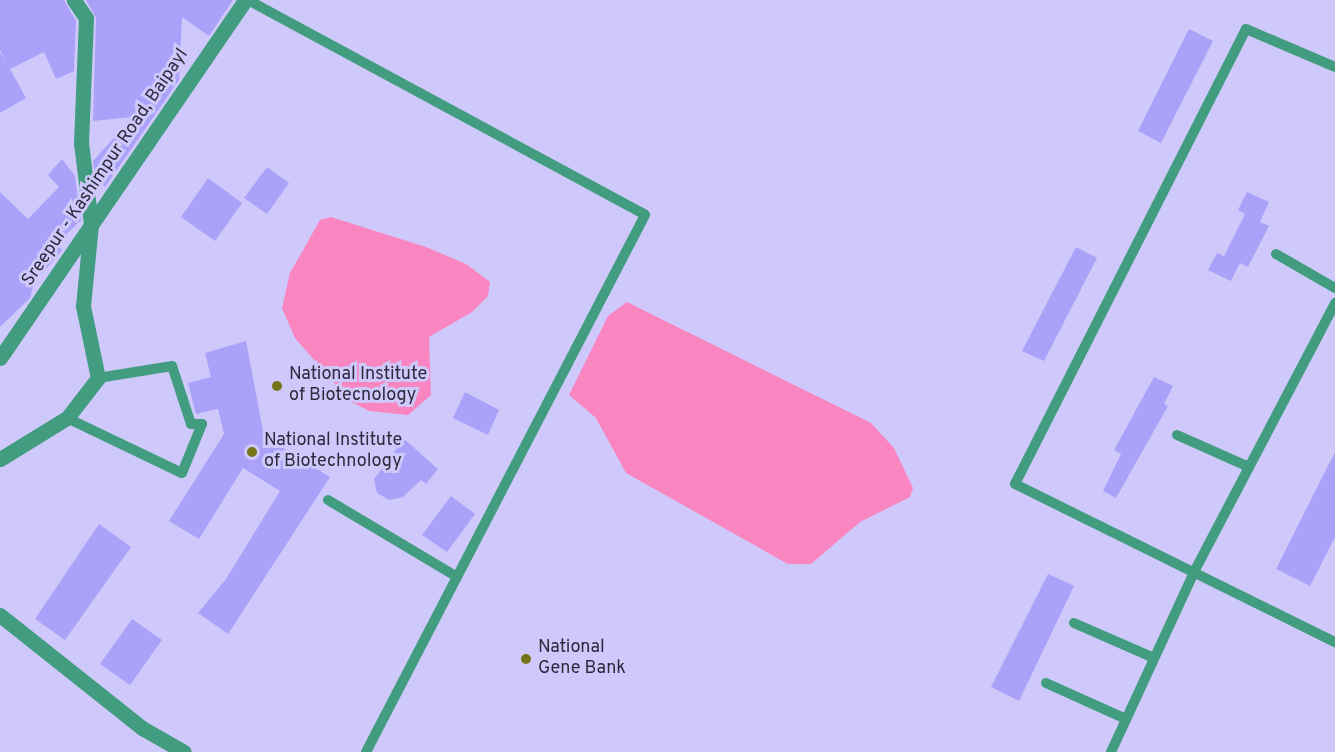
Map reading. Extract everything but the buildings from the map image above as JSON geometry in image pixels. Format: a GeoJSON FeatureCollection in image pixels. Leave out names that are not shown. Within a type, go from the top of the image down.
{"type":"FeatureCollection","features":[{"type":"Feature","properties":{"kind":"street"},"geometry":{"type":"LineString","coordinates":[[0,459],[67,418],[98,378],[83,306],[91,224],[81,143],[86,18],[74,0]]}},
{"type":"Feature","properties":{"kind":"street","name":"Sreepur - Kashimpur Road, Baipayl"},"geometry":{"type":"LineString","coordinates":[[0,358],[246,0]]}},
{"type":"Feature","properties":{"kind":"street"},"geometry":{"type":"LineString","coordinates":[[0,615],[142,728],[184,752]]}},
{"type":"Feature","properties":{"kind":"lane"},"geometry":{"type":"LineString","coordinates":[[246,0],[645,215],[366,752]]}},
{"type":"Feature","properties":{"kind":"lane"},"geometry":{"type":"LineString","coordinates":[[1335,67],[1246,29],[1015,484],[1335,642]]}},
{"type":"Feature","properties":{"kind":"lane"},"geometry":{"type":"LineString","coordinates":[[1276,254],[1335,288]]}},
{"type":"Feature","properties":{"kind":"lane"},"geometry":{"type":"LineString","coordinates":[[1111,752],[1194,572],[1335,303]]}},
{"type":"Feature","properties":{"kind":"lane"},"geometry":{"type":"LineString","coordinates":[[67,418],[182,473],[202,424],[191,424],[172,366],[98,378]]}},
{"type":"Feature","properties":{"kind":"lane"},"geometry":{"type":"LineString","coordinates":[[1177,435],[1249,467]]}},
{"type":"Feature","properties":{"kind":"lane"},"geometry":{"type":"LineString","coordinates":[[328,500],[457,577]]}},
{"type":"Feature","properties":{"kind":"lane"},"geometry":{"type":"LineString","coordinates":[[1074,623],[1154,658]]}},
{"type":"Feature","properties":{"kind":"lane"},"geometry":{"type":"LineString","coordinates":[[1046,683],[1126,720]]}},
{"type":"Feature","properties":{"kind":"shaded area"},"geometry":{"type":"Polygon","coordinates":[[[331,217],[426,247],[466,264],[490,282],[488,296],[472,312],[429,337],[431,395],[408,415],[369,411],[350,401],[295,338],[282,308],[290,273],[320,220],[331,217]]]}},
{"type":"Feature","properties":{"kind":"shaded area"},"geometry":{"type":"Polygon","coordinates":[[[627,302],[871,423],[894,448],[913,488],[910,497],[860,522],[811,564],[788,564],[626,473],[596,418],[569,395],[608,316],[627,302]]]}},
{"type":"Feature","properties":{"kind":"place","name":"National Institute of Biotecnology"},"geometry":{"type":"Point","coordinates":[277,386]}},
{"type":"Feature","properties":{"kind":"place","name":"National Institute of Biotechnology"},"geometry":{"type":"Point","coordinates":[252,452]}},
{"type":"Feature","properties":{"kind":"place","name":"National Gene Bank"},"geometry":{"type":"Point","coordinates":[526,659]}}]}
